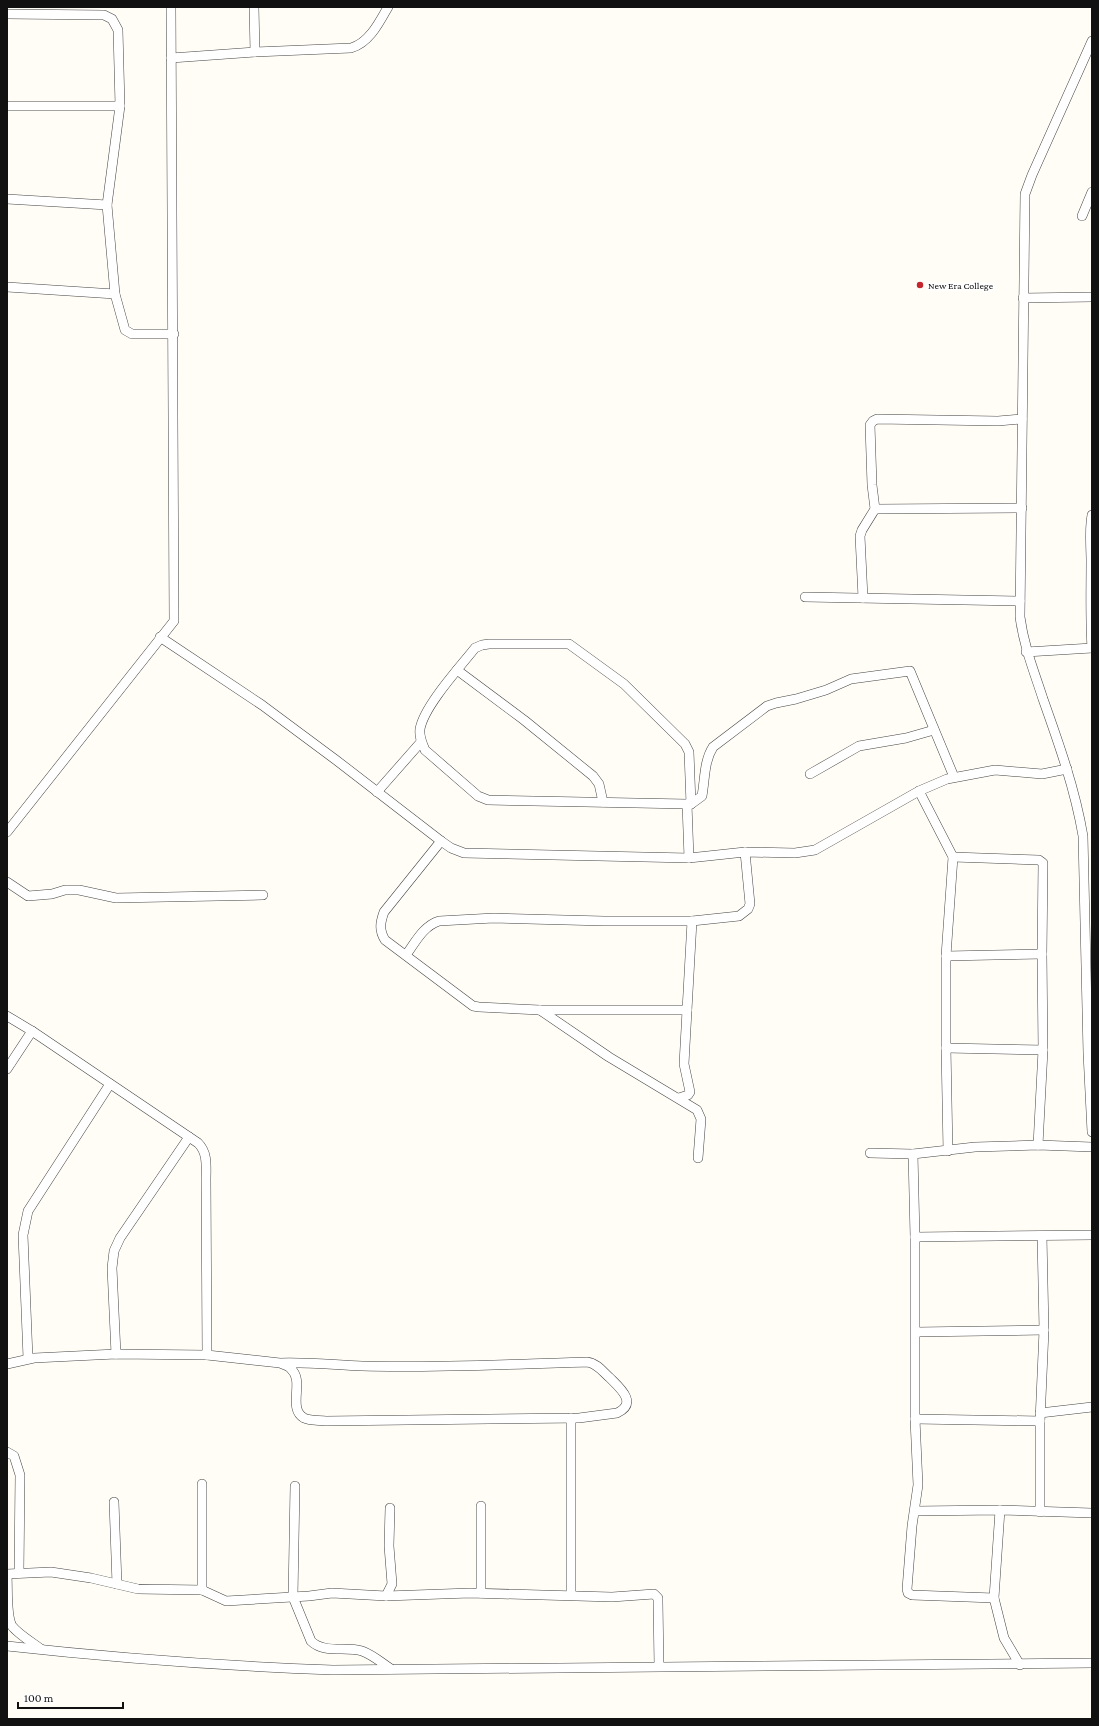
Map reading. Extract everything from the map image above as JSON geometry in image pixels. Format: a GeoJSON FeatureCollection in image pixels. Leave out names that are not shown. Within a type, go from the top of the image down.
{"type":"FeatureCollection","features":[{"type":"Feature","properties":{"kind":"street"},"geometry":{"type":"LineString","coordinates":[[7,832],[174,621],[174,334],[171,7]]}},
{"type":"Feature","properties":{"kind":"street"},"geometry":{"type":"LineString","coordinates":[[254,7],[254,52]]}},
{"type":"Feature","properties":{"kind":"street"},"geometry":{"type":"LineString","coordinates":[[171,58],[254,52],[350,48],[358,46],[367,39],[388,7]]}},
{"type":"Feature","properties":{"kind":"street"},"geometry":{"type":"LineString","coordinates":[[7,14],[104,15],[112,19],[118,30],[120,106],[107,205],[115,294],[125,330],[132,334],[174,334]]}},
{"type":"Feature","properties":{"kind":"street"},"geometry":{"type":"LineString","coordinates":[[1092,41],[1032,175],[1025,194],[1020,601],[1021,624],[1026,652],[1067,769],[1078,808],[1083,836],[1092,1132]]}},
{"type":"Feature","properties":{"kind":"street"},"geometry":{"type":"LineString","coordinates":[[7,106],[120,106]]}},
{"type":"Feature","properties":{"kind":"street"},"geometry":{"type":"LineString","coordinates":[[1082,216],[1092,192]]}},
{"type":"Feature","properties":{"kind":"street"},"geometry":{"type":"LineString","coordinates":[[7,199],[107,205]]}},
{"type":"Feature","properties":{"kind":"street"},"geometry":{"type":"LineString","coordinates":[[7,287],[115,294]]}},
{"type":"Feature","properties":{"kind":"street"},"geometry":{"type":"LineString","coordinates":[[1023,298],[1092,297]]}},
{"type":"Feature","properties":{"kind":"street"},"geometry":{"type":"LineString","coordinates":[[863,598],[860,536],[874,509],[870,425],[873,421],[877,419],[998,421],[1022,419]]}},
{"type":"Feature","properties":{"kind":"street"},"geometry":{"type":"LineString","coordinates":[[874,509],[1022,508]]}},
{"type":"Feature","properties":{"kind":"street"},"geometry":{"type":"LineString","coordinates":[[1026,652],[1092,648],[1089,607],[1091,549],[1090,527],[1092,515]]}},
{"type":"Feature","properties":{"kind":"street"},"geometry":{"type":"LineString","coordinates":[[805,597],[1020,601]]}},
{"type":"Feature","properties":{"kind":"street"},"geometry":{"type":"LineString","coordinates":[[160,637],[262,705],[441,842],[464,853],[689,858],[745,852],[795,853],[815,850],[919,791],[954,777],[995,770],[1042,774],[1067,769]]}},
{"type":"Feature","properties":{"kind":"street"},"geometry":{"type":"LineString","coordinates":[[689,858],[689,804],[689,752],[685,744],[624,684],[572,646],[566,644],[482,645],[475,648],[444,684],[422,721],[420,730],[421,742],[425,750],[434,758],[478,796],[488,800],[689,804],[702,796],[709,753],[722,739],[768,706],[826,690],[851,679],[910,671],[954,777]]}},
{"type":"Feature","properties":{"kind":"street"},"geometry":{"type":"LineString","coordinates":[[457,670],[524,720],[593,776],[599,784],[603,802]]}},
{"type":"Feature","properties":{"kind":"street"},"geometry":{"type":"LineString","coordinates":[[810,774],[859,746],[906,738],[934,730]]}},
{"type":"Feature","properties":{"kind":"street"},"geometry":{"type":"LineString","coordinates":[[377,792],[421,742]]}},
{"type":"Feature","properties":{"kind":"street"},"geometry":{"type":"LineString","coordinates":[[919,791],[953,857],[946,956],[948,1151]]}},
{"type":"Feature","properties":{"kind":"street"},"geometry":{"type":"LineString","coordinates":[[441,842],[384,912],[381,920],[381,933],[385,940],[475,1007],[540,1010],[687,1010]]}},
{"type":"Feature","properties":{"kind":"street"},"geometry":{"type":"LineString","coordinates":[[406,955],[426,928],[439,921],[494,918],[604,921],[692,921],[740,916],[748,909],[750,904],[745,852]]}},
{"type":"Feature","properties":{"kind":"street"},"geometry":{"type":"LineString","coordinates":[[953,857],[1043,861],[1043,1050],[1038,1144]]}},
{"type":"Feature","properties":{"kind":"street"},"geometry":{"type":"LineString","coordinates":[[7,882],[28,896],[52,894],[65,890],[79,890],[116,898],[263,895]]}},
{"type":"Feature","properties":{"kind":"street"},"geometry":{"type":"LineString","coordinates":[[679,1098],[688,1095],[690,1092],[684,1064],[692,921]]}},
{"type":"Feature","properties":{"kind":"street"},"geometry":{"type":"LineString","coordinates":[[946,956],[1042,954]]}},
{"type":"Feature","properties":{"kind":"street"},"geometry":{"type":"LineString","coordinates":[[540,1010],[609,1057],[697,1110],[700,1115],[698,1158]]}},
{"type":"Feature","properties":{"kind":"street"},"geometry":{"type":"LineString","coordinates":[[7,1016],[32,1031],[203,1148],[205,1154],[207,1355]]}},
{"type":"Feature","properties":{"kind":"street"},"geometry":{"type":"LineString","coordinates":[[7,1069],[32,1031]]}},
{"type":"Feature","properties":{"kind":"street"},"geometry":{"type":"LineString","coordinates":[[946,1048],[1043,1050]]}},
{"type":"Feature","properties":{"kind":"street"},"geometry":{"type":"LineString","coordinates":[[28,1358],[24,1235],[28,1211],[110,1084]]}},
{"type":"Feature","properties":{"kind":"street"},"geometry":{"type":"LineString","coordinates":[[116,1354],[112,1268],[114,1252],[120,1238],[189,1137]]}},
{"type":"Feature","properties":{"kind":"street"},"geometry":{"type":"LineString","coordinates":[[870,1153],[913,1154],[948,1151],[976,1146],[1038,1144],[1092,1147]]}},
{"type":"Feature","properties":{"kind":"street"},"geometry":{"type":"LineString","coordinates":[[913,1154],[916,1332],[915,1419],[918,1478],[906,1586],[908,1592],[912,1595],[994,1598]]}},
{"type":"Feature","properties":{"kind":"street"},"geometry":{"type":"LineString","coordinates":[[915,1237],[1092,1235]]}},
{"type":"Feature","properties":{"kind":"street"},"geometry":{"type":"LineString","coordinates":[[1040,1512],[1040,1417],[1044,1330],[1042,1236]]}},
{"type":"Feature","properties":{"kind":"street"},"geometry":{"type":"LineString","coordinates":[[916,1332],[1044,1330]]}},
{"type":"Feature","properties":{"kind":"street"},"geometry":{"type":"LineString","coordinates":[[7,1364],[28,1358],[116,1354],[207,1355],[280,1363],[308,1362],[362,1366],[591,1362],[622,1389],[626,1398],[626,1405],[622,1411],[611,1414],[571,1418],[357,1422],[309,1420],[303,1417],[297,1409],[297,1384],[294,1372],[291,1368],[280,1363]]}},
{"type":"Feature","properties":{"kind":"street"},"geometry":{"type":"LineString","coordinates":[[915,1419],[1040,1417],[1092,1407]]}},
{"type":"Feature","properties":{"kind":"street"},"geometry":{"type":"LineString","coordinates":[[571,1418],[571,1595]]}},
{"type":"Feature","properties":{"kind":"street"},"geometry":{"type":"LineString","coordinates":[[7,1452],[14,1456],[20,1475],[20,1573]]}},
{"type":"Feature","properties":{"kind":"street"},"geometry":{"type":"LineString","coordinates":[[202,1484],[202,1590]]}},
{"type":"Feature","properties":{"kind":"street"},"geometry":{"type":"LineString","coordinates":[[295,1486],[293,1597],[312,1641],[316,1645],[324,1648],[362,1651],[392,1669]]}},
{"type":"Feature","properties":{"kind":"street"},"geometry":{"type":"LineString","coordinates":[[114,1502],[117,1584]]}},
{"type":"Feature","properties":{"kind":"street"},"geometry":{"type":"LineString","coordinates":[[480,1506],[481,1593]]}},
{"type":"Feature","properties":{"kind":"street"},"geometry":{"type":"LineString","coordinates":[[386,1596],[392,1584],[389,1546],[390,1508]]}},
{"type":"Feature","properties":{"kind":"street"},"geometry":{"type":"LineString","coordinates":[[915,1511],[1000,1510],[1092,1513]]}},
{"type":"Feature","properties":{"kind":"street"},"geometry":{"type":"LineString","coordinates":[[1000,1510],[994,1598],[1004,1638],[1020,1664]]}},
{"type":"Feature","properties":{"kind":"street"},"geometry":{"type":"LineString","coordinates":[[41,1650],[16,1630],[11,1624],[9,1617],[7,1575],[51,1572],[149,1590],[202,1590],[226,1601],[332,1593],[386,1596],[481,1593],[612,1597],[650,1594],[656,1595],[658,1602],[659,1666]]}},
{"type":"Feature","properties":{"kind":"street"},"geometry":{"type":"LineString","coordinates":[[392,1584],[401,1595]]}},
{"type":"Feature","properties":{"kind":"street"},"geometry":{"type":"LineString","coordinates":[[7,1646],[271,1668],[333,1670],[1092,1663]]}},
{"type":"Feature","properties":{"kind":"place","name":"New Era College"},"geometry":{"type":"Point","coordinates":[920,285]}}]}
